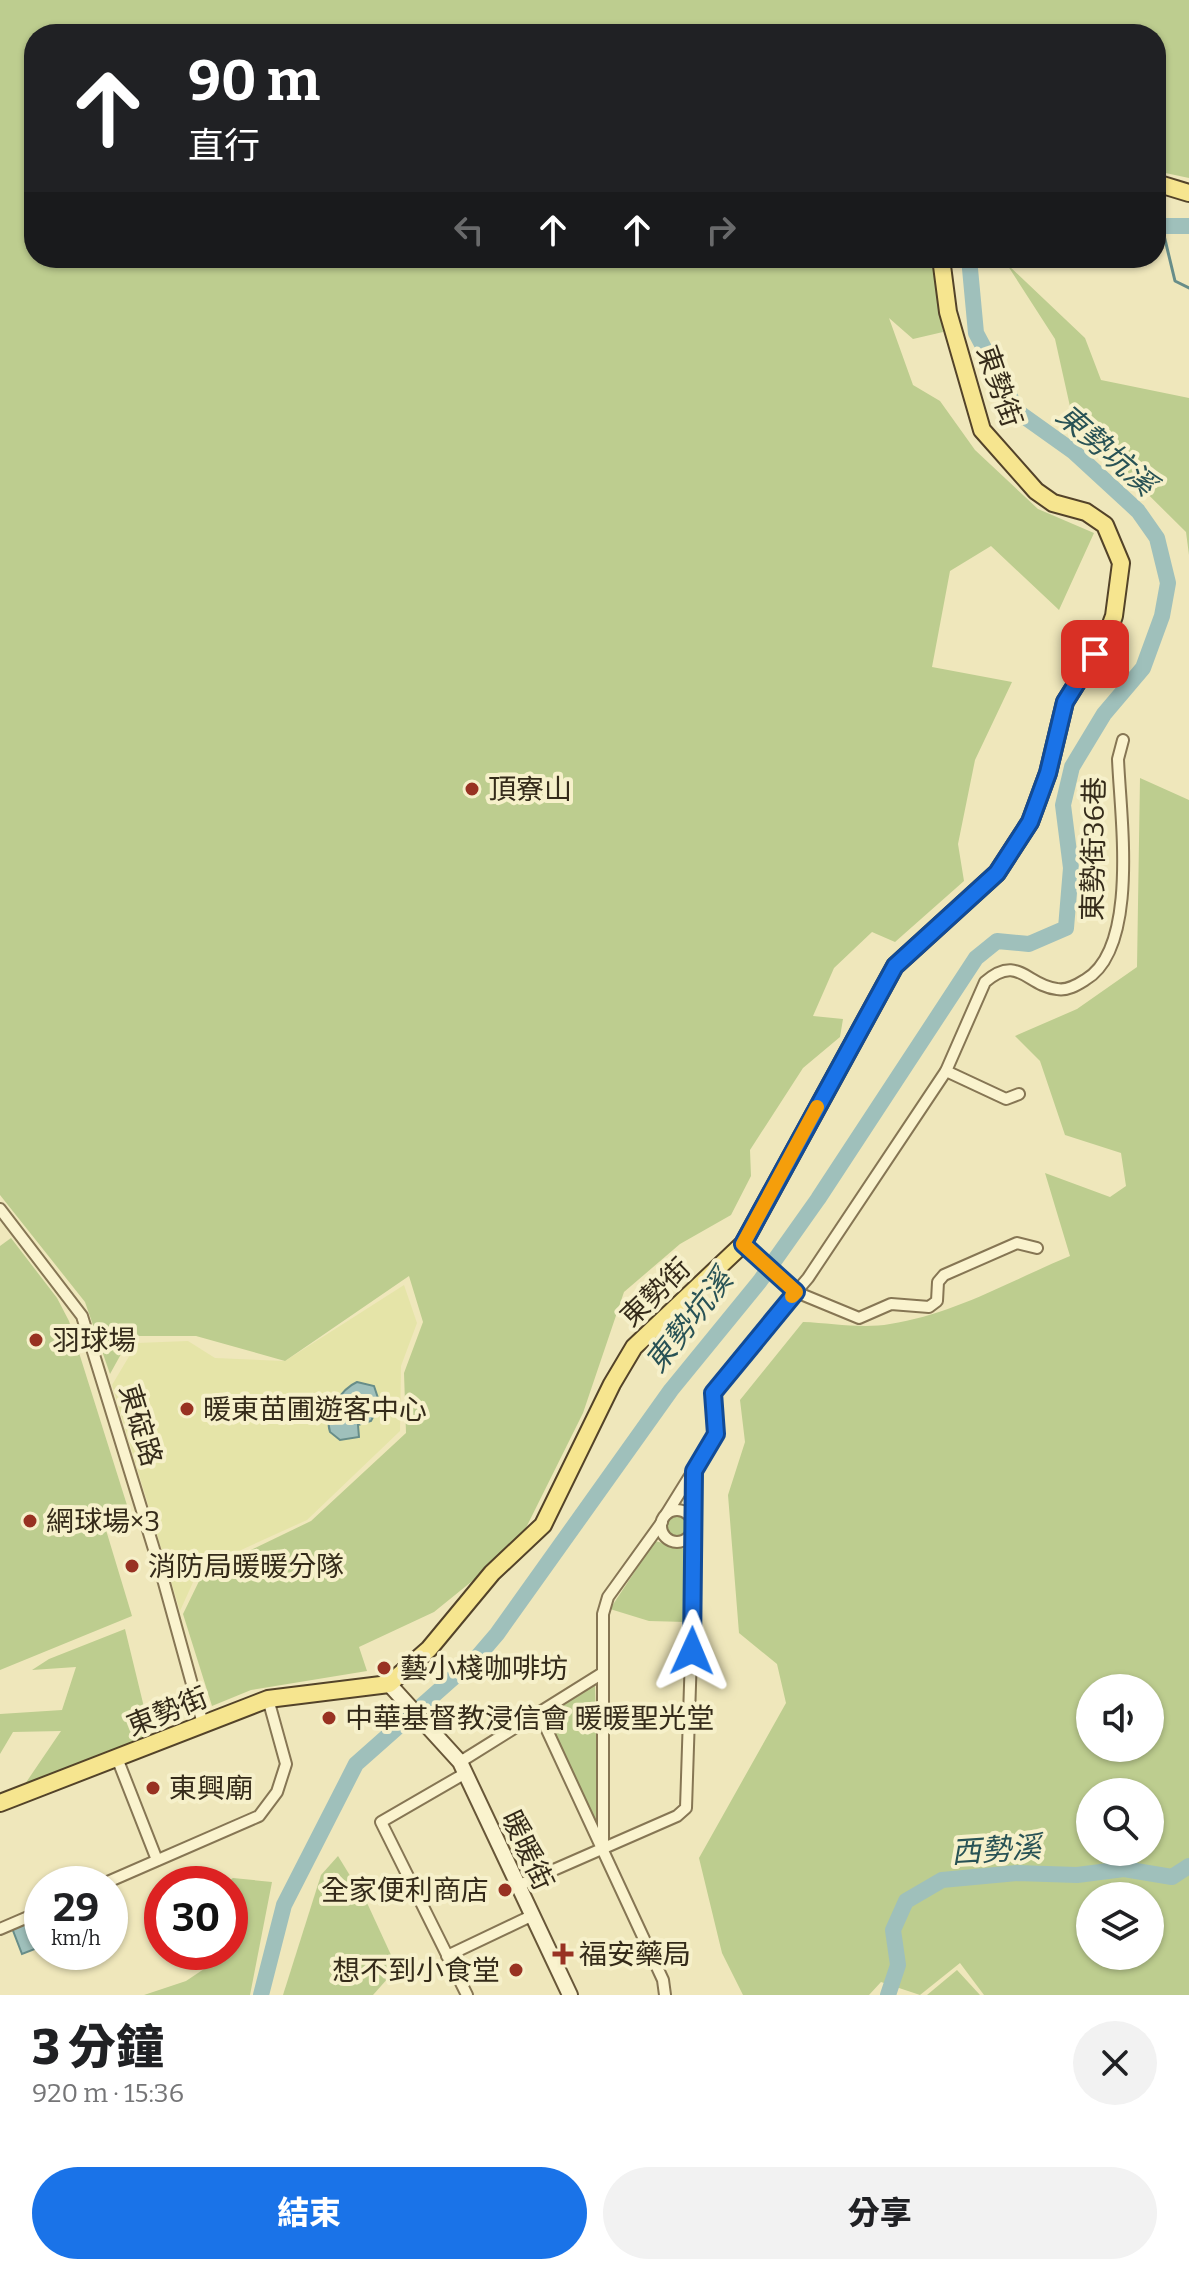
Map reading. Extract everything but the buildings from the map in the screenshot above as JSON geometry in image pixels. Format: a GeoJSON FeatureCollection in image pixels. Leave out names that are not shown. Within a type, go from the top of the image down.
{"type":"FeatureCollection","features":[{"type":"Feature","properties":{"kind":"main road"},"geometry":{"type":"LineString","coordinates":[[1166,186],[1189,193]]}},
{"type":"Feature","properties":{"kind":"main road","name":"東勢街"},"geometry":{"type":"LineString","coordinates":[[0,1803],[268,1699],[393,1689],[492,1573],[543,1525],[612,1384],[634,1347],[748,1248],[895,966],[997,873],[1030,822],[1048,773],[1065,702],[1107,635],[1114,616],[1121,563],[1112,534],[1086,512],[1053,503],[1036,491],[982,430],[948,312],[942,268]]}},
{"type":"Feature","properties":{"kind":"street","name":"東勢街36巷"},"geometry":{"type":"LineString","coordinates":[[603,1849],[601,1674],[603,1614],[608,1597],[664,1518],[716,1434],[713,1393],[716,1386],[792,1288],[946,1071],[978,993],[995,973],[1014,969],[1057,989],[1073,987],[1101,967],[1116,936],[1122,899],[1118,759],[1123,740]]}},
{"type":"Feature","properties":{"kind":"street"},"geometry":{"type":"LineString","coordinates":[[946,1071],[1006,1099],[1019,1094]]}},
{"type":"Feature","properties":{"kind":"street","name":"東碇路"},"geometry":{"type":"LineString","coordinates":[[0,1209],[82,1316],[161,1572],[203,1724]]}},
{"type":"Feature","properties":{"kind":"street"},"geometry":{"type":"LineString","coordinates":[[748,1248],[792,1288],[859,1318],[891,1304],[929,1307],[937,1301],[938,1282],[944,1275],[1017,1243],[1037,1248]]}},
{"type":"Feature","properties":{"kind":"street"},"geometry":{"type":"LineString","coordinates":[[517,1886],[677,1816],[686,1808],[694,1471]]}},
{"type":"Feature","properties":{"kind":"street"},"geometry":{"type":"LineString","coordinates":[[682,1511],[692,1527],[685,1540],[674,1542],[662,1532],[664,1518],[682,1511]]}},
{"type":"Feature","properties":{"kind":"street"},"geometry":{"type":"LineString","coordinates":[[467,1995],[381,1822],[601,1674]]}},
{"type":"Feature","properties":{"kind":"street","name":"暖暖街"},"geometry":{"type":"LineString","coordinates":[[393,1689],[434,1731],[462,1768],[570,1995]]}},
{"type":"Feature","properties":{"kind":"street"},"geometry":{"type":"LineString","coordinates":[[128,1873],[253,1820],[269,1805],[285,1776],[286,1764],[268,1699]]}},
{"type":"Feature","properties":{"kind":"street"},"geometry":{"type":"LineString","coordinates":[[540,1715],[663,1980],[665,1995]]}},
{"type":"Feature","properties":{"kind":"street"},"geometry":{"type":"LineString","coordinates":[[117,1758],[157,1860]]}},
{"type":"Feature","properties":{"kind":"street"},"geometry":{"type":"LineString","coordinates":[[447,1956],[531,1916]]}},
{"type":"Feature","properties":{"kind":"street"},"geometry":{"type":"LineString","coordinates":[[0,1929],[24,1919]]}},
{"type":"Feature","properties":{"kind":"shaded area"},"geometry":{"type":"Polygon","coordinates":[[[404,1285],[417,1323],[401,1366],[400,1431],[307,1520],[199,1569],[180,1611],[112,1385],[137,1343],[188,1341],[215,1358],[285,1361],[404,1285]]]}},
{"type":"Feature","properties":{"kind":"green space"},"geometry":{"type":"Polygon","coordinates":[[[0,0],[1189,0],[1189,178],[1166,173],[1166,24],[24,24],[24,268],[933,268],[943,332],[913,339],[889,318],[913,385],[940,401],[975,450],[1038,509],[1094,533],[1059,610],[991,546],[950,571],[932,667],[1012,682],[975,760],[958,844],[964,881],[895,942],[872,932],[834,968],[813,1016],[843,1019],[840,1037],[803,1068],[750,1150],[751,1176],[731,1215],[680,1244],[624,1292],[583,1413],[518,1544],[434,1612],[359,1647],[367,1671],[251,1690],[212,1706],[183,1614],[203,1573],[311,1521],[406,1433],[404,1373],[423,1322],[409,1276],[285,1361],[196,1336],[131,1336],[110,1374],[85,1302],[0,1195],[0,0]]]}},
{"type":"Feature","properties":{"kind":"green space"},"geometry":{"type":"Polygon","coordinates":[[[1009,268],[1085,338],[1101,380],[1189,398],[1189,555],[1186,532],[1073,420],[1055,339],[1009,268]]]}},
{"type":"Feature","properties":{"kind":"green space"},"geometry":{"type":"Polygon","coordinates":[[[1140,778],[1189,800],[1189,1995],[984,1995],[960,1963],[920,1995],[881,1982],[869,1995],[743,1995],[722,1953],[699,1858],[786,1703],[777,1664],[739,1633],[728,1495],[745,1442],[740,1400],[803,1322],[869,1326],[914,1319],[960,1305],[1070,1256],[1045,1173],[1110,1197],[1126,1186],[1121,1153],[1065,1135],[1040,1061],[1015,1036],[1077,1009],[1137,967],[1140,778]]]}},
{"type":"Feature","properties":{"kind":"green space"},"geometry":{"type":"Polygon","coordinates":[[[11,1238],[57,1298],[69,1321],[132,1521],[106,1530],[132,1616],[0,1670],[0,1246],[11,1238]]]}},
{"type":"Feature","properties":{"kind":"green space"},"geometry":{"type":"Polygon","coordinates":[[[677,1514],[685,1518],[689,1526],[685,1534],[677,1538],[669,1534],[665,1526],[669,1518],[677,1514]]]}},
{"type":"Feature","properties":{"kind":"green space"},"geometry":{"type":"Polygon","coordinates":[[[655,1541],[685,1549],[688,1556],[686,1622],[649,1621],[610,1609],[655,1541]]]}},
{"type":"Feature","properties":{"kind":"green space"},"geometry":{"type":"Polygon","coordinates":[[[125,1629],[151,1736],[25,1784],[61,1731],[13,1732],[0,1754],[0,1714],[62,1710],[76,1667],[32,1670],[49,1659],[125,1629]]]}},
{"type":"Feature","properties":{"kind":"green space"},"geometry":{"type":"Polygon","coordinates":[[[595,1685],[599,1831],[546,1716],[595,1685]]]}},
{"type":"Feature","properties":{"kind":"green space"},"geometry":{"type":"Polygon","coordinates":[[[338,1856],[368,1905],[397,1968],[373,1995],[283,1995],[321,1875],[338,1856]]]}},
{"type":"Feature","properties":{"kind":"green space"},"geometry":{"type":"Polygon","coordinates":[[[248,1880],[272,1882],[250,1995],[144,1995],[186,1981],[202,1970],[248,1970],[248,1880]]]}},
{"type":"Feature","properties":{"kind":"green space"},"geometry":{"type":"Polygon","coordinates":[[[957,1970],[980,1995],[927,1995],[957,1970]]]}},
{"type":"Feature","properties":{"kind":"water"},"geometry":{"type":"Polygon","coordinates":[[[357,1382],[374,1386],[380,1404],[371,1421],[358,1425],[359,1437],[340,1440],[330,1432],[329,1418],[340,1396],[357,1382]]]}},
{"type":"Feature","properties":{"kind":"water"},"geometry":{"type":"Polygon","coordinates":[[[24,1923],[24,1953],[22,1954],[12,1928],[24,1923]]]}},
{"type":"Feature","properties":{"kind":"waterway","name":"東勢坑溪"},"geometry":{"type":"LineString","coordinates":[[1166,226],[1189,226]]}},
{"type":"Feature","properties":{"kind":"waterway"},"geometry":{"type":"LineString","coordinates":[[1166,244],[1175,281],[1189,288]]}},
{"type":"Feature","properties":{"kind":"waterway","name":"東勢坑溪"},"geometry":{"type":"LineString","coordinates":[[261,1995],[284,1905],[356,1764],[479,1655],[497,1634],[671,1390],[760,1281],[818,1199],[976,958],[997,941],[1029,944],[1066,928],[1071,868],[1063,805],[1072,767],[1104,714],[1143,668],[1162,616],[1168,583],[1157,538],[1138,511],[1074,452],[1018,412],[976,333],[970,268]]}},
{"type":"Feature","properties":{"kind":"waterway","name":"西勢溪"},"geometry":{"type":"LineString","coordinates":[[888,1995],[898,1965],[893,1930],[906,1901],[942,1880],[1017,1873],[1077,1875],[1124,1869],[1172,1877],[1189,1866]]}},
{"type":"Feature","properties":{"kind":"slow traffic"},"geometry":{"type":"LineString","coordinates":[[792,1296],[796,1292],[789,1284],[743,1244],[817,1107]]}},
{"type":"Feature","properties":{"kind":"place","name":"頂寮山"},"geometry":{"type":"Point","coordinates":[472,789]}},
{"type":"Feature","properties":{"kind":"place","name":"羽球場"},"geometry":{"type":"Point","coordinates":[36,1340]}},
{"type":"Feature","properties":{"kind":"place","name":"暖東苗圃遊客中心"},"geometry":{"type":"Point","coordinates":[187,1409]}},
{"type":"Feature","properties":{"kind":"place","name":"網球場×3"},"geometry":{"type":"Point","coordinates":[30,1521]}},
{"type":"Feature","properties":{"kind":"place","name":"消防局暖暖分隊"},"geometry":{"type":"Point","coordinates":[132,1566]}},
{"type":"Feature","properties":{"kind":"place","name":"藝小棧咖啡坊"},"geometry":{"type":"Point","coordinates":[384,1668]}},
{"type":"Feature","properties":{"kind":"place","name":"中華基督教浸信會 暖暖聖光堂"},"geometry":{"type":"Point","coordinates":[329,1718]}},
{"type":"Feature","properties":{"kind":"place","name":"東興廟"},"geometry":{"type":"Point","coordinates":[153,1788]}},
{"type":"Feature","properties":{"kind":"place","name":"全家便利商店"},"geometry":{"type":"Point","coordinates":[505,1890]}},
{"type":"Feature","properties":{"kind":"place","name":"福安藥局"},"geometry":{"type":"Point","coordinates":[563,1954]}},
{"type":"Feature","properties":{"kind":"place","name":"想不到小食堂"},"geometry":{"type":"Point","coordinates":[516,1970]}},
{"type":"Feature","properties":{"kind":"route"},"geometry":{"type":"LineString","coordinates":[[692,1651],[694,1471],[716,1434],[713,1393],[796,1292],[743,1244],[895,966],[983,887],[1015,848],[1042,793],[1065,702],[1072,686],[1095,654]]}}]}
